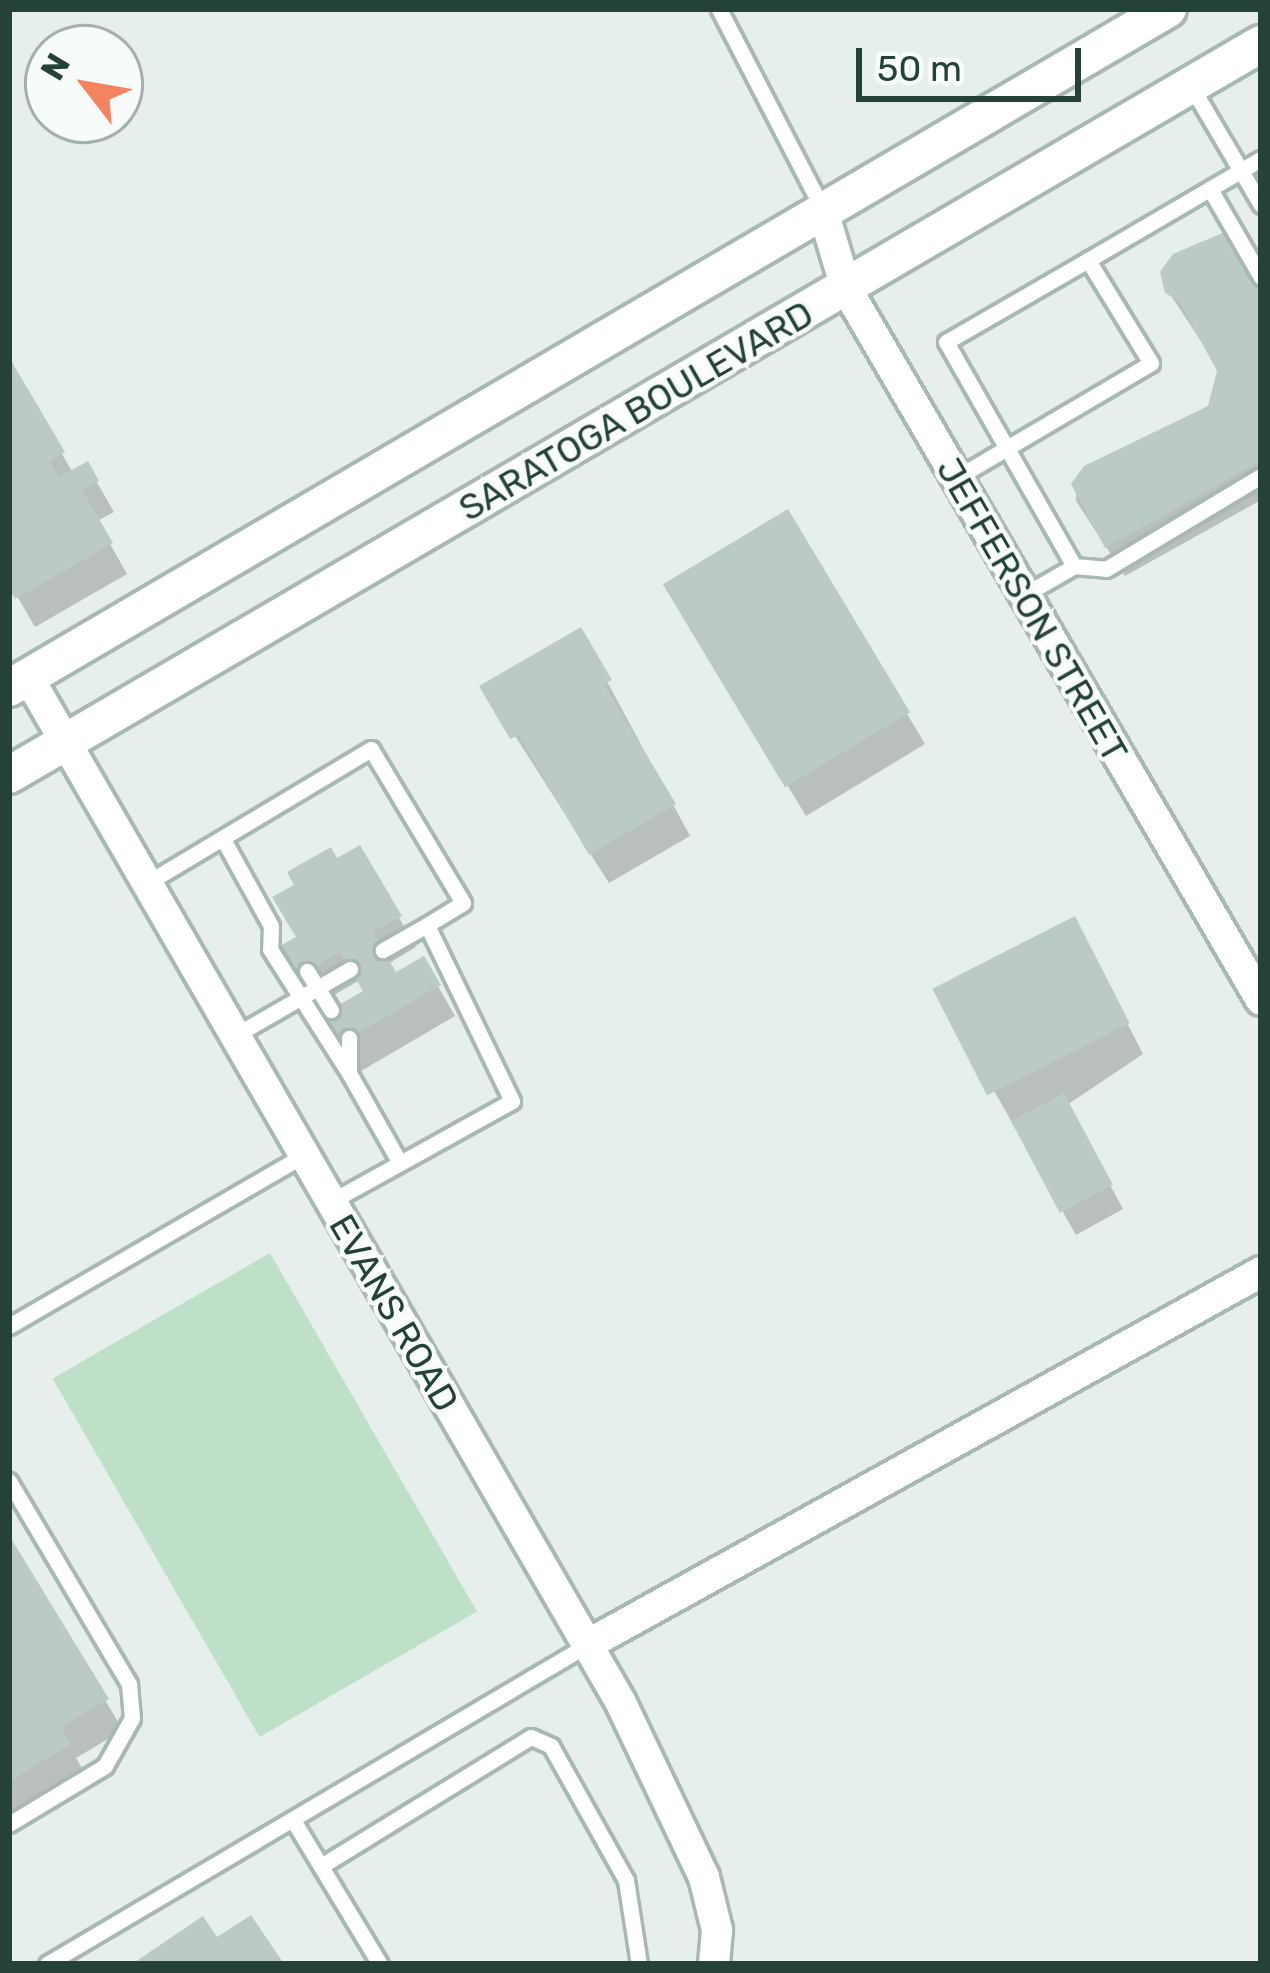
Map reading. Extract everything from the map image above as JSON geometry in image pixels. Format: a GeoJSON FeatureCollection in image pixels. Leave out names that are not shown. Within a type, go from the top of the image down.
{"type":"FeatureCollection","features":[{"type":"Feature","properties":{"kind":"main road"},"geometry":{"type":"LineString","coordinates":[[18,682],[1168,9]]}},
{"type":"Feature","properties":{"kind":"main road","name":"SARATOGA BOULEVARD"},"geometry":{"type":"LineString","coordinates":[[9,775],[1261,44]]}},
{"type":"Feature","properties":{"kind":"street","name":"JEFFERSON STREET"},"geometry":{"type":"LineString","coordinates":[[823,211],[846,288],[1261,1000]]}},
{"type":"Feature","properties":{"kind":"street","name":"EVANS ROAD"},"geometry":{"type":"LineString","coordinates":[[18,682],[66,742],[586,1645],[704,1877],[717,1930],[713,1964]]}},
{"type":"Feature","properties":{"kind":"street"},"geometry":{"type":"LineString","coordinates":[[586,1645],[1261,1272]]}},
{"type":"Feature","properties":{"kind":"lane"},"geometry":{"type":"LineString","coordinates":[[719,9],[823,211]]}},
{"type":"Feature","properties":{"kind":"lane"},"geometry":{"type":"LineString","coordinates":[[1191,86],[1261,205]]}},
{"type":"Feature","properties":{"kind":"lane"},"geometry":{"type":"LineString","coordinates":[[1074,566],[946,342],[1261,159]]}},
{"type":"Feature","properties":{"kind":"lane"},"geometry":{"type":"LineString","coordinates":[[1210,188],[1261,277]]}},
{"type":"Feature","properties":{"kind":"lane"},"geometry":{"type":"LineString","coordinates":[[956,478],[1151,363],[1088,260]]}},
{"type":"Feature","properties":{"kind":"lane"},"geometry":{"type":"LineString","coordinates":[[1024,595],[1074,566],[1106,569],[1261,476]]}},
{"type":"Feature","properties":{"kind":"lane"},"geometry":{"type":"LineString","coordinates":[[146,883],[371,749],[463,903],[383,950]]}},
{"type":"Feature","properties":{"kind":"lane"},"geometry":{"type":"LineString","coordinates":[[223,838],[271,926],[290,941]]}},
{"type":"Feature","properties":{"kind":"lane"},"geometry":{"type":"LineString","coordinates":[[330,1202],[512,1101],[427,925]]}},
{"type":"Feature","properties":{"kind":"lane"},"geometry":{"type":"LineString","coordinates":[[271,926],[270,950],[400,1163]]}},
{"type":"Feature","properties":{"kind":"lane"},"geometry":{"type":"LineString","coordinates":[[234,1036],[350,969]]}},
{"type":"Feature","properties":{"kind":"lane"},"geometry":{"type":"LineString","coordinates":[[307,971],[331,1010]]}},
{"type":"Feature","properties":{"kind":"lane"},"geometry":{"type":"LineString","coordinates":[[349,1039],[349,1073]]}},
{"type":"Feature","properties":{"kind":"lane"},"geometry":{"type":"LineString","coordinates":[[9,1326],[302,1156]]}},
{"type":"Feature","properties":{"kind":"lane"},"geometry":{"type":"LineString","coordinates":[[9,1480],[129,1684],[132,1718],[105,1766],[9,1824]]}},
{"type":"Feature","properties":{"kind":"lane"},"geometry":{"type":"LineString","coordinates":[[47,1964],[66,1958],[586,1645]]}},
{"type":"Feature","properties":{"kind":"lane"},"geometry":{"type":"LineString","coordinates":[[321,1866],[531,1737],[551,1746],[626,1880],[639,1964]]}},
{"type":"Feature","properties":{"kind":"lane"},"geometry":{"type":"LineString","coordinates":[[293,1820],[380,1964]]}},
{"type":"Feature","properties":{"kind":"green space"},"geometry":{"type":"Polygon","coordinates":[[[270,1253],[477,1612],[260,1737],[53,1378],[270,1253]]]}},
{"type":"Feature","properties":{"kind":"building"},"geometry":{"type":"Polygon","coordinates":[[[1227,231],[1261,291],[1261,461],[1105,548],[1071,484],[1084,466],[1208,406],[1217,371],[1179,301],[1165,293],[1160,272],[1173,254],[1227,231]]]}},
{"type":"Feature","properties":{"kind":"building"},"geometry":{"type":"Polygon","coordinates":[[[9,357],[65,452],[50,461],[59,477],[88,461],[99,481],[82,490],[113,543],[15,599],[9,588],[9,357]]]}},
{"type":"Feature","properties":{"kind":"building"},"geometry":{"type":"Polygon","coordinates":[[[788,509],[910,712],[785,787],[663,584],[788,509]]]}},
{"type":"Feature","properties":{"kind":"building"},"geometry":{"type":"Polygon","coordinates":[[[581,627],[612,680],[604,684],[676,804],[589,855],[519,735],[510,739],[479,686],[581,627]]]}},
{"type":"Feature","properties":{"kind":"building"},"geometry":{"type":"Polygon","coordinates":[[[360,845],[402,916],[373,932],[383,950],[396,972],[424,956],[441,985],[341,1043],[323,1014],[363,991],[340,952],[298,977],[280,946],[296,937],[272,897],[294,885],[287,872],[331,847],[337,858],[360,845]]]}},
{"type":"Feature","properties":{"kind":"building"},"geometry":{"type":"Polygon","coordinates":[[[1075,916],[1129,1023],[987,1096],[932,989],[1075,916]]]}},
{"type":"Feature","properties":{"kind":"building"},"geometry":{"type":"Polygon","coordinates":[[[1064,1093],[1113,1185],[1060,1213],[1011,1121],[1064,1093]]]}},
{"type":"Feature","properties":{"kind":"building"},"geometry":{"type":"Polygon","coordinates":[[[9,1535],[109,1699],[61,1727],[71,1744],[9,1782],[9,1535]]]}},
{"type":"Feature","properties":{"kind":"building"},"geometry":{"type":"Polygon","coordinates":[[[251,1915],[284,1964],[132,1964],[203,1916],[217,1937],[251,1915]]]}}]}
